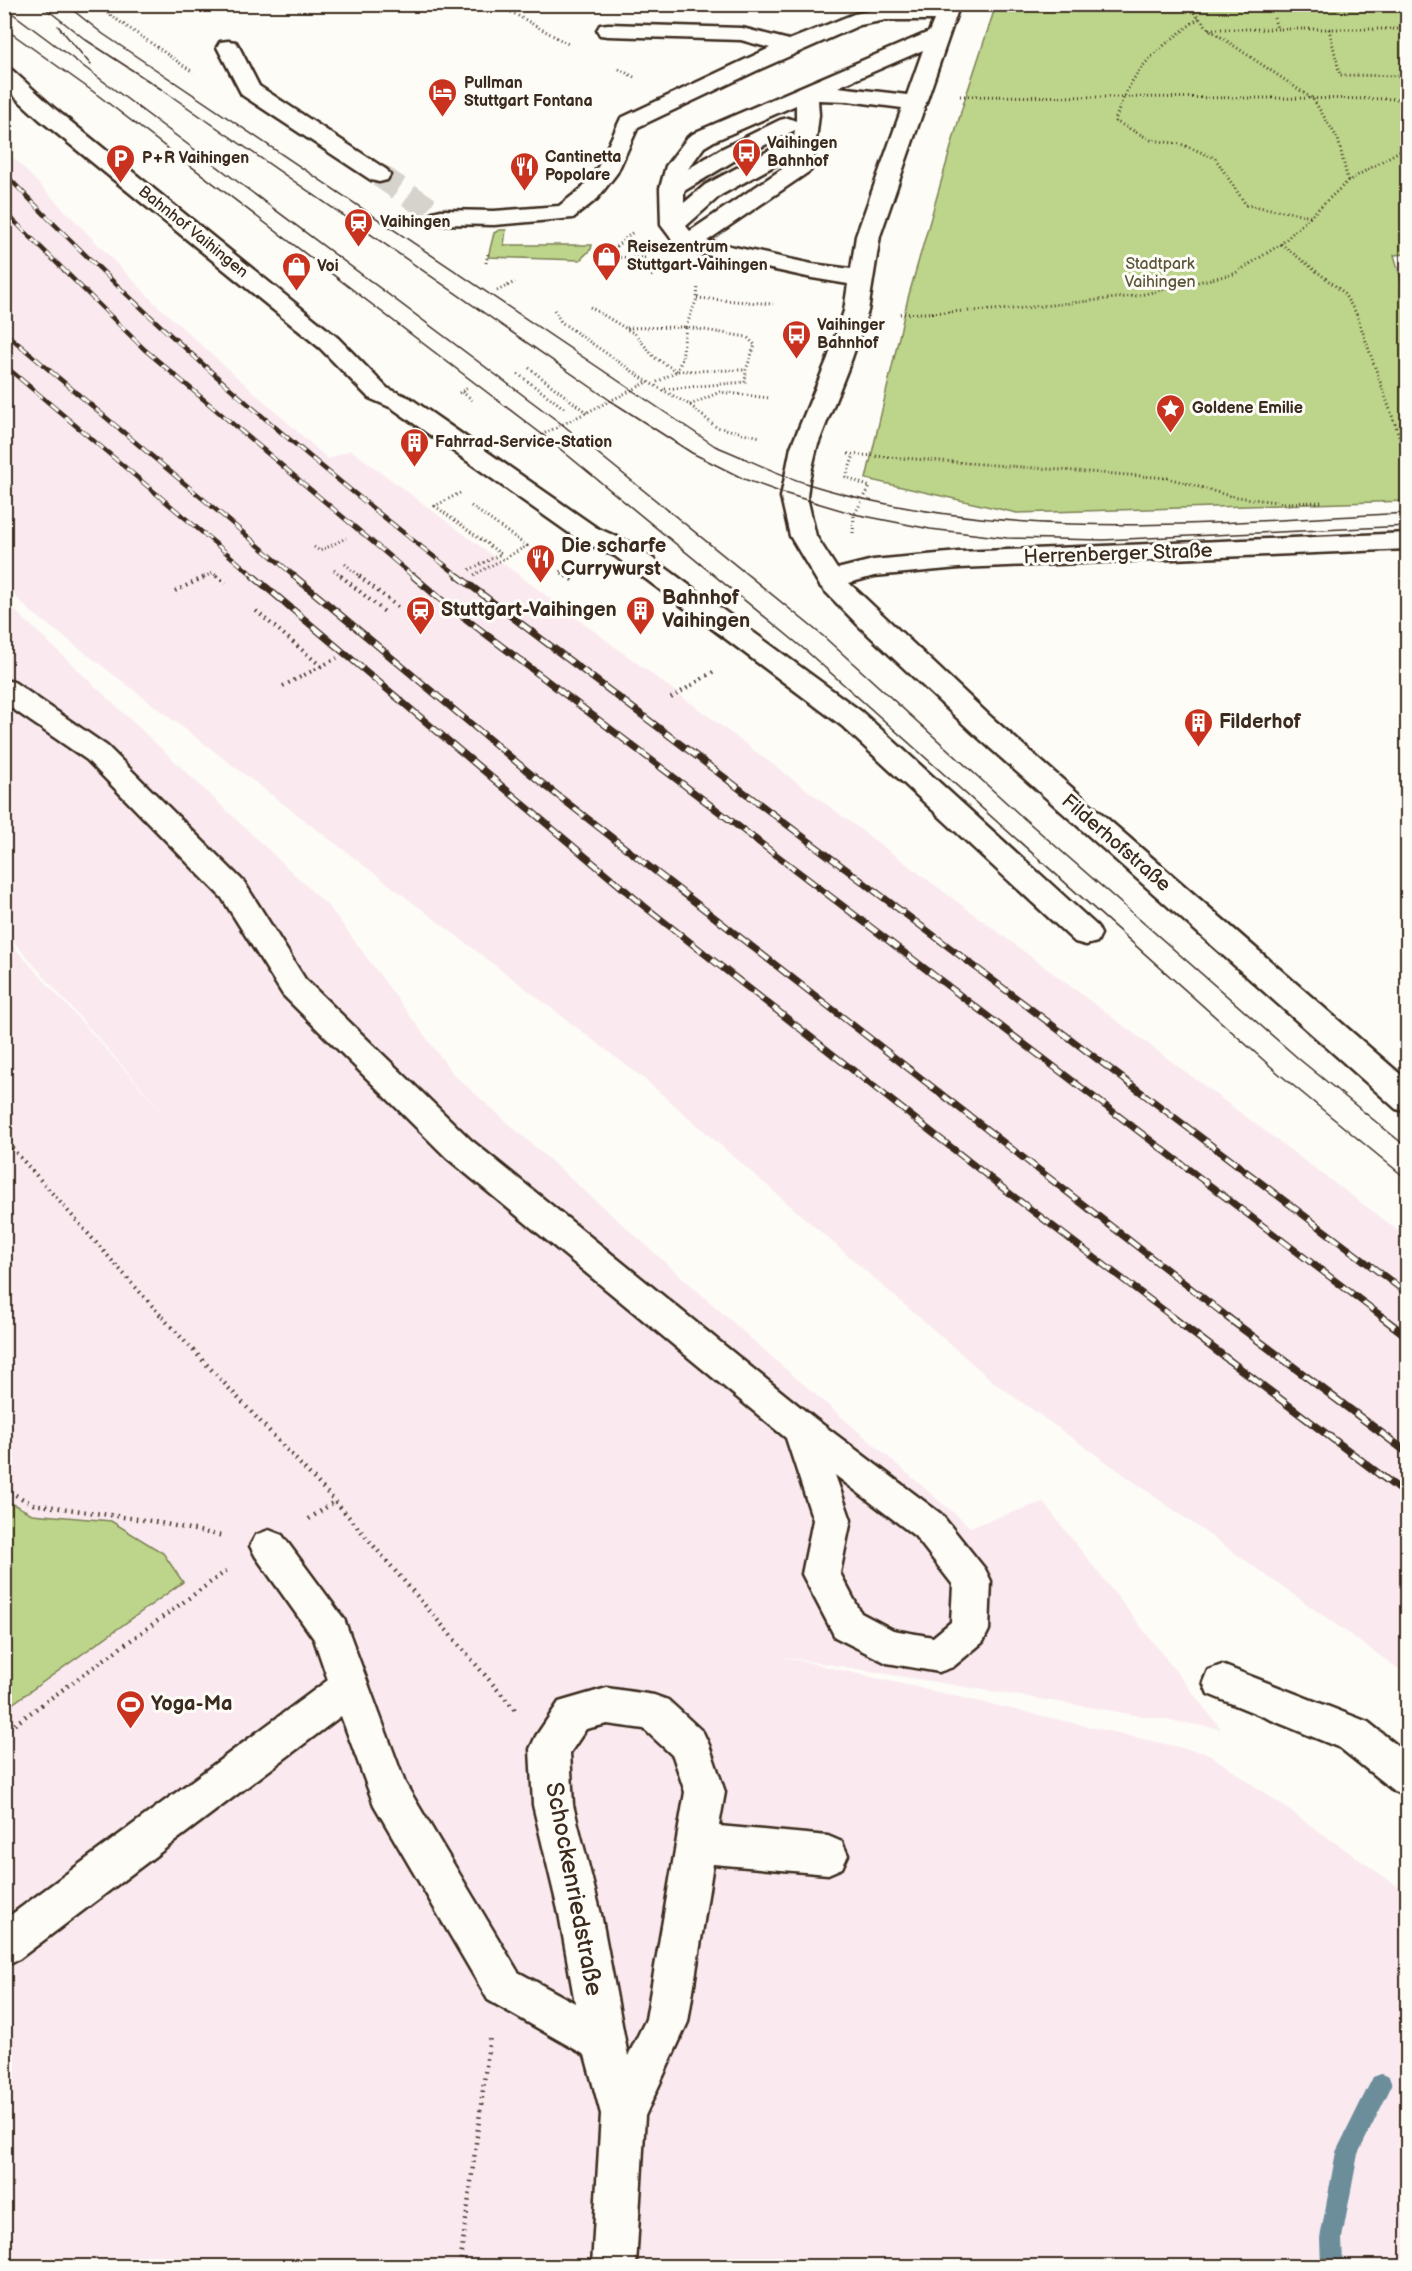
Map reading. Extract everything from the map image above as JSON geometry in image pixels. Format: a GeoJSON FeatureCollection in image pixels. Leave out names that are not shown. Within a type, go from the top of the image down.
{"type":"FeatureCollection","features":[{"type":"Feature","properties":{"kind":"street","name":"Filderhofstraße"},"geometry":{"type":"LineString","coordinates":[[948,9],[868,236],[856,311],[840,358],[804,447],[794,497],[803,536],[830,580],[869,620],[982,725],[1407,1100]]}},
{"type":"Feature","properties":{"kind":"street"},"geometry":{"type":"LineString","coordinates":[[441,217],[494,218],[565,213],[589,194],[609,168],[628,123],[789,47],[854,20],[886,14],[948,9]]}},
{"type":"Feature","properties":{"kind":"street"},"geometry":{"type":"LineString","coordinates":[[608,30],[742,34],[789,47]]}},
{"type":"Feature","properties":{"kind":"street"},"geometry":{"type":"LineString","coordinates":[[680,234],[672,188],[807,104],[938,36]]}},
{"type":"Feature","properties":{"kind":"street"},"geometry":{"type":"LineString","coordinates":[[228,47],[250,90],[379,175]]}},
{"type":"Feature","properties":{"kind":"street","name":"Bahnhof Vaihingen"},"geometry":{"type":"LineString","coordinates":[[4,75],[47,114],[329,343],[378,393],[401,403],[439,428],[588,534],[624,550],[852,719],[1086,934]]}},
{"type":"Feature","properties":{"kind":"street"},"geometry":{"type":"LineString","coordinates":[[807,104],[848,93],[914,103]]}},
{"type":"Feature","properties":{"kind":"street"},"geometry":{"type":"LineString","coordinates":[[680,234],[802,166],[807,104]]}},
{"type":"Feature","properties":{"kind":"street"},"geometry":{"type":"LineString","coordinates":[[680,234],[812,271],[860,278]]}},
{"type":"Feature","properties":{"kind":"street","name":"Herrenberger Straße"},"geometry":{"type":"LineString","coordinates":[[830,580],[873,568],[959,561],[1407,541]]}},
{"type":"Feature","properties":{"kind":"street"},"geometry":{"type":"LineString","coordinates":[[4,689],[97,753],[233,890],[294,987],[459,1149],[801,1429],[928,1525],[972,1581],[970,1630],[939,1655],[886,1646],[848,1625],[821,1574],[832,1520],[801,1429]]}},
{"type":"Feature","properties":{"kind":"street"},"geometry":{"type":"LineString","coordinates":[[269,1546],[330,1631],[388,1792],[503,1986],[603,2042]]}},
{"type":"Feature","properties":{"kind":"street"},"geometry":{"type":"LineString","coordinates":[[1222,1682],[1354,1735],[1407,1778]]}},
{"type":"Feature","properties":{"kind":"street"},"geometry":{"type":"LineString","coordinates":[[4,1945],[350,1687]]}},
{"type":"Feature","properties":{"kind":"street","name":"Schockenriedstraße"},"geometry":{"type":"LineString","coordinates":[[614,2266],[623,2114],[603,2042],[580,1914],[553,1805],[550,1749],[573,1715],[608,1706],[654,1713],[689,1745],[705,1792],[667,2022],[623,2114]]}},
{"type":"Feature","properties":{"kind":"street"},"geometry":{"type":"LineString","coordinates":[[696,1843],[828,1855]]}},
{"type":"Feature","properties":{"kind":"path"},"geometry":{"type":"LineString","coordinates":[[1186,4],[1209,29],[1313,99],[1338,139],[1348,181]]}},
{"type":"Feature","properties":{"kind":"path"},"geometry":{"type":"LineString","coordinates":[[1199,18],[1143,62],[1128,82],[1115,121],[1151,140],[1181,144],[1215,158],[1246,205],[1313,216]]}},
{"type":"Feature","properties":{"kind":"path"},"geometry":{"type":"LineString","coordinates":[[1274,18],[1277,29]]}},
{"type":"Feature","properties":{"kind":"path"},"geometry":{"type":"LineString","coordinates":[[1209,29],[1407,29]]}},
{"type":"Feature","properties":{"kind":"path"},"geometry":{"type":"LineString","coordinates":[[1329,30],[1340,75],[1407,76]]}},
{"type":"Feature","properties":{"kind":"path"},"geometry":{"type":"LineString","coordinates":[[960,96],[1407,99]]}},
{"type":"Feature","properties":{"kind":"path"},"geometry":{"type":"LineString","coordinates":[[895,314],[1014,309],[1136,296],[1234,274],[1281,244],[1348,181],[1407,146]]}},
{"type":"Feature","properties":{"kind":"path"},"geometry":{"type":"LineString","coordinates":[[589,194],[635,230],[640,238]]}},
{"type":"Feature","properties":{"kind":"path"},"geometry":{"type":"LineString","coordinates":[[1281,244],[1342,291],[1356,313],[1407,461]]}},
{"type":"Feature","properties":{"kind":"path"},"geometry":{"type":"LineString","coordinates":[[498,291],[515,282]]}},
{"type":"Feature","properties":{"kind":"path"},"geometry":{"type":"LineString","coordinates":[[676,371],[682,359],[686,327],[697,298],[778,305]]}},
{"type":"Feature","properties":{"kind":"path"},"geometry":{"type":"LineString","coordinates":[[590,307],[635,334],[656,358],[676,371]]}},
{"type":"Feature","properties":{"kind":"path"},"geometry":{"type":"LineString","coordinates":[[554,310],[561,322],[648,382],[690,405],[716,427],[804,447]]}},
{"type":"Feature","properties":{"kind":"path"},"geometry":{"type":"LineString","coordinates":[[626,328],[686,327],[747,337],[754,345],[746,370],[745,382],[664,389]]}},
{"type":"Feature","properties":{"kind":"path"},"geometry":{"type":"LineString","coordinates":[[530,368],[587,413]]}},
{"type":"Feature","properties":{"kind":"path"},"geometry":{"type":"LineString","coordinates":[[657,382],[676,371],[746,370]]}},
{"type":"Feature","properties":{"kind":"path"},"geometry":{"type":"LineString","coordinates":[[518,374],[564,408]]}},
{"type":"Feature","properties":{"kind":"path"},"geometry":{"type":"LineString","coordinates":[[569,422],[648,382]]}},
{"type":"Feature","properties":{"kind":"path"},"geometry":{"type":"LineString","coordinates":[[462,392],[471,398]]}},
{"type":"Feature","properties":{"kind":"path"},"geometry":{"type":"LineString","coordinates":[[690,405],[720,392],[769,398]]}},
{"type":"Feature","properties":{"kind":"path"},"geometry":{"type":"LineString","coordinates":[[852,529],[854,514],[870,487],[846,477],[854,455],[1168,478],[1230,496],[1284,503],[1329,502]]}},
{"type":"Feature","properties":{"kind":"path"},"geometry":{"type":"LineString","coordinates":[[464,491],[435,506],[501,554],[466,571]]}},
{"type":"Feature","properties":{"kind":"path"},"geometry":{"type":"LineString","coordinates":[[466,502],[527,546],[472,576]]}},
{"type":"Feature","properties":{"kind":"path"},"geometry":{"type":"LineString","coordinates":[[314,547],[320,551],[346,538]]}},
{"type":"Feature","properties":{"kind":"path"},"geometry":{"type":"LineString","coordinates":[[345,564],[399,608]]}},
{"type":"Feature","properties":{"kind":"path"},"geometry":{"type":"LineString","coordinates":[[334,570],[387,614]]}},
{"type":"Feature","properties":{"kind":"path"},"geometry":{"type":"LineString","coordinates":[[175,591],[213,573],[226,583]]}},
{"type":"Feature","properties":{"kind":"path"},"geometry":{"type":"LineString","coordinates":[[256,611],[321,666]]}},
{"type":"Feature","properties":{"kind":"path"},"geometry":{"type":"LineString","coordinates":[[283,686],[337,658]]}},
{"type":"Feature","properties":{"kind":"path"},"geometry":{"type":"LineString","coordinates":[[671,698],[684,688]]}},
{"type":"Feature","properties":{"kind":"path"},"geometry":{"type":"LineString","coordinates":[[4,1139],[178,1335],[335,1501],[484,1677],[550,1749]]}},
{"type":"Feature","properties":{"kind":"path"},"geometry":{"type":"LineString","coordinates":[[4,1490],[33,1504],[151,1521],[269,1546]]}},
{"type":"Feature","properties":{"kind":"path"},"geometry":{"type":"LineString","coordinates":[[4,1732],[247,1556],[269,1546]]}},
{"type":"Feature","properties":{"kind":"path"},"geometry":{"type":"LineString","coordinates":[[460,2266],[488,2042],[503,1986]]}},
{"type":"Feature","properties":{"kind":"shaded area"},"geometry":{"type":"Polygon","coordinates":[[[5,149],[156,304],[328,459],[351,450],[1407,1237],[1407,1675],[996,1384],[643,1078],[30,611],[5,586],[5,149]]]}},
{"type":"Feature","properties":{"kind":"shaded area"},"geometry":{"type":"Polygon","coordinates":[[[5,601],[331,909],[454,1075],[782,1366],[970,1527],[1043,1502],[1221,1729],[784,1657],[1209,1754],[1407,1893],[1407,2266],[5,2266],[4,936],[170,1120],[5,932],[5,601]]]}},
{"type":"Feature","properties":{"kind":"green space","name":"Stadtpark Vaihingen"},"geometry":{"type":"Polygon","coordinates":[[[996,5],[1407,5],[1407,254],[1394,255],[1407,300],[1407,501],[1017,513],[866,479],[908,298],[963,105],[996,5]]]}},
{"type":"Feature","properties":{"kind":"green space"},"geometry":{"type":"Polygon","coordinates":[[[506,230],[504,245],[592,245],[580,260],[488,257],[494,233],[506,230]]]}},
{"type":"Feature","properties":{"kind":"green space"},"geometry":{"type":"Polygon","coordinates":[[[5,1500],[32,1514],[111,1521],[163,1553],[183,1582],[5,1709],[5,1500]]]}},
{"type":"Feature","properties":{"kind":"waterway"},"geometry":{"type":"LineString","coordinates":[[1332,2266],[1331,2238],[1347,2152],[1381,2085]]}},
{"type":"Feature","properties":{"kind":"tunnel"},"geometry":{"type":"LineString","coordinates":[[379,175],[441,217]]}},
{"type":"Feature","properties":{"kind":"tram line"},"geometry":{"type":"LineString","coordinates":[[40,4],[86,40],[164,91],[611,401],[692,453],[744,479],[854,514],[930,529],[1007,538],[1103,540],[1408,526]]}},
{"type":"Feature","properties":{"kind":"tram line"},"geometry":{"type":"LineString","coordinates":[[65,4],[103,34],[715,446],[796,480],[881,503],[955,515],[1030,522],[1106,525],[1182,524],[1408,513]]}},
{"type":"Feature","properties":{"kind":"tram line"},"geometry":{"type":"LineString","coordinates":[[4,7],[563,425],[823,636],[1019,814],[1299,1059],[1408,1148]]}},
{"type":"Feature","properties":{"kind":"tram line"},"geometry":{"type":"LineString","coordinates":[[58,26],[91,65]]}},
{"type":"Feature","properties":{"kind":"tram line"},"geometry":{"type":"LineString","coordinates":[[4,28],[91,90],[543,435],[804,649],[1278,1073],[1408,1180]]}},
{"type":"Feature","properties":{"kind":"railway"},"geometry":{"type":"LineString","coordinates":[[4,173],[112,281],[225,384],[340,482],[460,577]]}},
{"type":"Feature","properties":{"kind":"railway"},"geometry":{"type":"LineString","coordinates":[[4,211],[144,349],[414,577]]}},
{"type":"Feature","properties":{"kind":"railway"},"geometry":{"type":"LineString","coordinates":[[4,332],[296,577]]}},
{"type":"Feature","properties":{"kind":"railway"},"geometry":{"type":"LineString","coordinates":[[4,365],[255,577]]}},
{"type":"Feature","properties":{"kind":"railway"},"geometry":{"type":"LineString","coordinates":[[253,576],[644,906],[1013,1196],[1174,1318]]}},
{"type":"Feature","properties":{"kind":"railway"},"geometry":{"type":"LineString","coordinates":[[294,576],[538,780],[1229,1318]]}},
{"type":"Feature","properties":{"kind":"railway"},"geometry":{"type":"LineString","coordinates":[[413,576],[445,603],[1384,1318]]}},
{"type":"Feature","properties":{"kind":"railway"},"geometry":{"type":"LineString","coordinates":[[458,576],[1408,1294]]}},
{"type":"Feature","properties":{"kind":"railway"},"geometry":{"type":"LineString","coordinates":[[1172,1317],[1408,1496]]}},
{"type":"Feature","properties":{"kind":"railway"},"geometry":{"type":"LineString","coordinates":[[1227,1317],[1408,1453]]}},
{"type":"Feature","properties":{"kind":"railway"},"geometry":{"type":"LineString","coordinates":[[1382,1317],[1408,1337]]}},
{"type":"Feature","properties":{"kind":"place","name":"Pullman Stuttgart Fontana"},"geometry":{"type":"Point","coordinates":[443,118]}},
{"type":"Feature","properties":{"kind":"place","name":"Vaihingen Bahnhof"},"geometry":{"type":"Point","coordinates":[746,178]}},
{"type":"Feature","properties":{"kind":"place","name":"P+R Vaihingen"},"geometry":{"type":"Point","coordinates":[121,184]}},
{"type":"Feature","properties":{"kind":"place","name":"Cantinetta Popolare"},"geometry":{"type":"Point","coordinates":[524,192]}},
{"type":"Feature","properties":{"kind":"place","name":"Vaihingen"},"geometry":{"type":"Point","coordinates":[359,248]}},
{"type":"Feature","properties":{"kind":"place","name":"Reisezentrum Stuttgart-Vaihingen"},"geometry":{"type":"Point","coordinates":[606,282]}},
{"type":"Feature","properties":{"kind":"place","name":"Voi"},"geometry":{"type":"Point","coordinates":[296,292]}},
{"type":"Feature","properties":{"kind":"place","name":"Vaihinger Bahnhof"},"geometry":{"type":"Point","coordinates":[796,360]}},
{"type":"Feature","properties":{"kind":"place","name":"Goldene Emilie"},"geometry":{"type":"Point","coordinates":[1171,434]}},
{"type":"Feature","properties":{"kind":"place","name":"Fahrrad-Service-Station"},"geometry":{"type":"Point","coordinates":[414,468]}},
{"type":"Feature","properties":{"kind":"place","name":"Die scharfe Currywurst"},"geometry":{"type":"Point","coordinates":[540,584]}},
{"type":"Feature","properties":{"kind":"place","name":"Stuttgart-Vaihingen"},"geometry":{"type":"Point","coordinates":[420,636]}},
{"type":"Feature","properties":{"kind":"place","name":"Bahnhof Vaihingen"},"geometry":{"type":"Point","coordinates":[641,636]}},
{"type":"Feature","properties":{"kind":"place","name":"Filderhof"},"geometry":{"type":"Point","coordinates":[1198,748]}},
{"type":"Feature","properties":{"kind":"place","name":"Yoga-Ma"},"geometry":{"type":"Point","coordinates":[130,1730]}}]}
